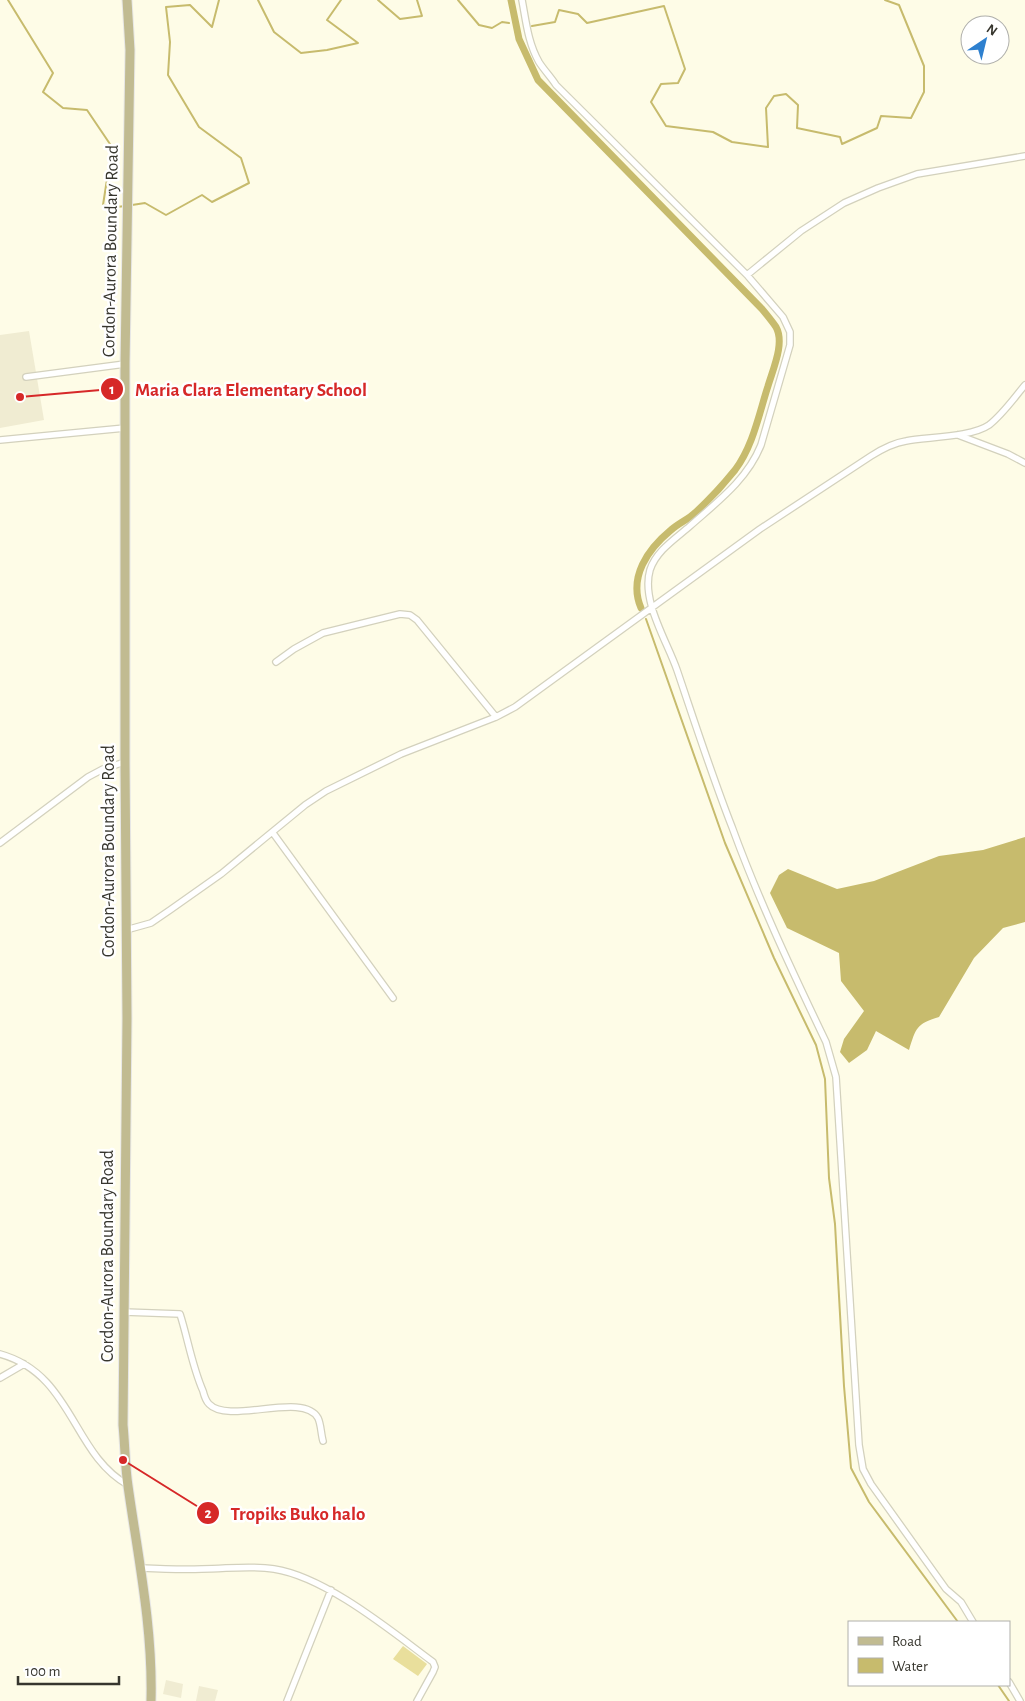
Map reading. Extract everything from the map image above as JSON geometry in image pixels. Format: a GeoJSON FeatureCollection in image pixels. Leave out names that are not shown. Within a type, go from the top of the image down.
{"type":"FeatureCollection","features":[{"type":"Feature","properties":{"kind":"main road","name":"Cordon-Aurora Boundary Road"},"geometry":{"type":"LineString","coordinates":[[127,0],[130,50],[125,364],[126,930],[123,1425],[128,1485],[151,1649],[151,1701]]}},
{"type":"Feature","properties":{"kind":"street"},"geometry":{"type":"LineString","coordinates":[[522,0],[528,35],[533,50],[540,64],[556,84],[747,275],[783,317],[790,332],[790,346],[755,460],[744,476],[717,503],[666,545],[654,560],[648,581],[648,596],[671,651],[735,836],[776,934],[826,1042],[832,1061],[836,1078],[858,1436],[863,1469],[871,1484],[930,1568],[946,1589],[961,1602],[972,1621]]}},
{"type":"Feature","properties":{"kind":"street"},"geometry":{"type":"LineString","coordinates":[[747,275],[801,231],[844,203],[878,188],[916,174],[1025,156]]}},
{"type":"Feature","properties":{"kind":"street"},"geometry":{"type":"LineString","coordinates":[[26,377],[125,364]]}},
{"type":"Feature","properties":{"kind":"street"},"geometry":{"type":"LineString","coordinates":[[126,930],[144,926],[157,920],[221,874],[326,791],[401,754],[496,717],[515,706],[760,529],[887,447],[904,441],[973,432],[988,426],[1025,385]]}},
{"type":"Feature","properties":{"kind":"street"},"geometry":{"type":"LineString","coordinates":[[0,440],[126,428]]}},
{"type":"Feature","properties":{"kind":"street"},"geometry":{"type":"LineString","coordinates":[[956,434],[1025,463]]}},
{"type":"Feature","properties":{"kind":"street"},"geometry":{"type":"LineString","coordinates":[[276,662],[294,649],[323,634],[400,614],[410,614],[496,717]]}},
{"type":"Feature","properties":{"kind":"street"},"geometry":{"type":"LineString","coordinates":[[0,843],[88,778],[103,769],[125,762]]}},
{"type":"Feature","properties":{"kind":"street"},"geometry":{"type":"LineString","coordinates":[[273,833],[393,998]]}},
{"type":"Feature","properties":{"kind":"street"},"geometry":{"type":"LineString","coordinates":[[124,1312],[180,1314],[194,1371],[208,1403],[217,1410],[304,1407],[318,1419],[323,1441]]}},
{"type":"Feature","properties":{"kind":"street"},"geometry":{"type":"LineString","coordinates":[[0,1354],[24,1364],[39,1373],[54,1391],[107,1470],[128,1485]]}},
{"type":"Feature","properties":{"kind":"street"},"geometry":{"type":"LineString","coordinates":[[0,1378],[24,1364]]}},
{"type":"Feature","properties":{"kind":"street"},"geometry":{"type":"LineString","coordinates":[[141,1568],[201,1570],[254,1567],[275,1569],[304,1578],[331,1590],[382,1624],[434,1664],[431,1676],[417,1701]]}},
{"type":"Feature","properties":{"kind":"street"},"geometry":{"type":"LineString","coordinates":[[287,1701],[331,1590]]}},
{"type":"Feature","properties":{"kind":"street"},"geometry":{"type":"LineString","coordinates":[[1010,1684],[1020,1701]]}},
{"type":"Feature","properties":{"kind":"shaded area"},"geometry":{"type":"Polygon","coordinates":[[[29,331],[44,420],[0,428],[0,335],[29,331]]]}},
{"type":"Feature","properties":{"kind":"shaded area"},"geometry":{"type":"Polygon","coordinates":[[[403,1646],[427,1664],[418,1676],[393,1659],[403,1646]]]}},
{"type":"Feature","properties":{"kind":"shaded area"},"geometry":{"type":"Polygon","coordinates":[[[166,1680],[183,1684],[181,1698],[163,1694],[166,1680]]]}},
{"type":"Feature","properties":{"kind":"shaded area"},"geometry":{"type":"Polygon","coordinates":[[[199,1686],[218,1690],[215,1701],[196,1701],[199,1686]]]}},
{"type":"Feature","properties":{"kind":"water"},"geometry":{"type":"Polygon","coordinates":[[[1025,837],[1025,922],[1003,928],[974,958],[939,1017],[926,1022],[918,1028],[909,1050],[876,1031],[867,1050],[849,1063],[840,1052],[844,1039],[864,1011],[841,981],[839,953],[787,928],[770,893],[779,875],[788,869],[837,889],[874,881],[939,856],[983,850],[1025,837]]]}},
{"type":"Feature","properties":{"kind":"waterway"},"geometry":{"type":"LineString","coordinates":[[8,0],[53,73],[43,92],[63,108],[87,110],[112,147],[103,205],[125,206]]}},
{"type":"Feature","properties":{"kind":"waterway"},"geometry":{"type":"LineString","coordinates":[[132,205],[145,203],[166,215],[202,195],[212,202],[249,183],[241,158],[199,127],[168,75],[170,42],[166,7],[190,5],[212,27],[219,0]]}},
{"type":"Feature","properties":{"kind":"waterway"},"geometry":{"type":"LineString","coordinates":[[258,0],[274,32],[301,53],[327,50],[358,43],[327,20],[341,0]]}},
{"type":"Feature","properties":{"kind":"waterway"},"geometry":{"type":"LineString","coordinates":[[378,0],[400,19],[422,16],[417,0]]}},
{"type":"Feature","properties":{"kind":"waterway"},"geometry":{"type":"LineString","coordinates":[[458,0],[479,25],[492,28],[502,22],[509,23]]}},
{"type":"Feature","properties":{"kind":"waterway"},"geometry":{"type":"LineString","coordinates":[[511,0],[519,39],[538,80],[762,309],[776,327],[778,333],[779,348],[775,364],[755,430],[746,451],[735,470],[716,492],[693,514],[663,538],[648,555],[642,564],[637,585],[641,608]]}},
{"type":"Feature","properties":{"kind":"waterway"},"geometry":{"type":"LineString","coordinates":[[532,26],[555,22],[559,10],[578,14],[587,23],[664,6],[685,69],[678,83],[661,84],[651,102],[666,126],[713,132],[732,142],[768,147],[766,108],[774,96],[786,94],[798,105],[797,128],[840,137],[842,144],[877,128],[881,116],[911,118],[924,92],[924,66],[899,5],[885,0]]}},
{"type":"Feature","properties":{"kind":"waterway"},"geometry":{"type":"LineString","coordinates":[[646,619],[725,843],[774,958],[816,1045],[825,1079],[829,1178],[835,1224],[844,1386],[851,1468],[869,1502],[957,1621]]}},
{"type":"Feature","properties":{"kind":"waterway"},"geometry":{"type":"LineString","coordinates":[[999,1686],[1009,1701]]}},
{"type":"Feature","properties":{"kind":"place","name":"Maria Clara Elementary School"},"geometry":{"type":"Point","coordinates":[20,397]}},
{"type":"Feature","properties":{"kind":"place","name":"Tropiks Buko halo"},"geometry":{"type":"Point","coordinates":[123,1460]}}]}
